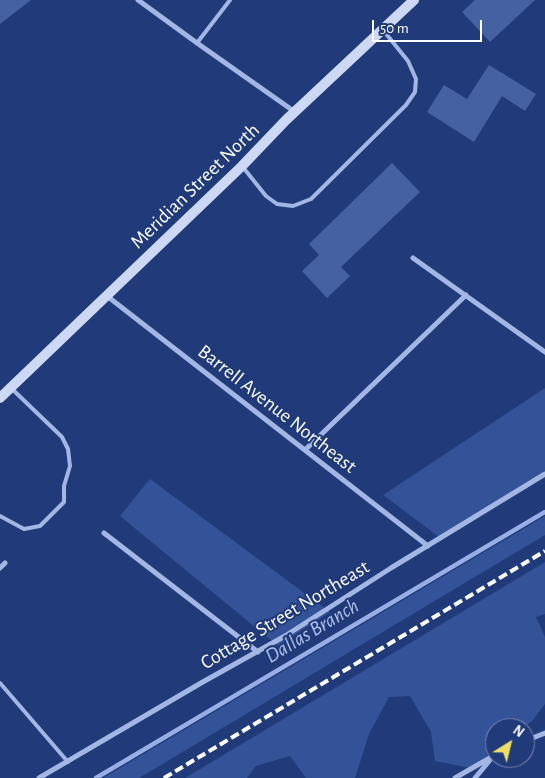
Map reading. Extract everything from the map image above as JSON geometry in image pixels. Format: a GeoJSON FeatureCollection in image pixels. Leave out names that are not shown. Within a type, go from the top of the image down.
{"type":"FeatureCollection","features":[{"type":"Feature","properties":{"kind":"street"},"geometry":{"type":"LineString","coordinates":[[138,0],[296,112]]}},
{"type":"Feature","properties":{"kind":"street","name":"Meridian Street North"},"geometry":{"type":"LineString","coordinates":[[0,398],[414,0]]}},
{"type":"Feature","properties":{"kind":"street"},"geometry":{"type":"LineString","coordinates":[[413,258],[545,352]]}},
{"type":"Feature","properties":{"kind":"street"},"geometry":{"type":"LineString","coordinates":[[306,449],[466,295]]}},
{"type":"Feature","properties":{"kind":"street","name":"Barrell Avenue Northeast"},"geometry":{"type":"LineString","coordinates":[[107,296],[125,312],[306,449],[428,546]]}},
{"type":"Feature","properties":{"kind":"street","name":"Cottage Street Northeast"},"geometry":{"type":"LineString","coordinates":[[39,778],[201,683],[258,652],[545,474]]}},
{"type":"Feature","properties":{"kind":"street"},"geometry":{"type":"LineString","coordinates":[[104,533],[258,652]]}},
{"type":"Feature","properties":{"kind":"street"},"geometry":{"type":"LineString","coordinates":[[0,568],[5,562]]}},
{"type":"Feature","properties":{"kind":"street"},"geometry":{"type":"LineString","coordinates":[[455,778],[485,761]]}},
{"type":"Feature","properties":{"kind":"street"},"geometry":{"type":"LineString","coordinates":[[475,778],[485,766]]}},
{"type":"Feature","properties":{"kind":"lane"},"geometry":{"type":"LineString","coordinates":[[197,43],[230,0]]}},
{"type":"Feature","properties":{"kind":"lane"},"geometry":{"type":"LineString","coordinates":[[242,166],[257,186],[271,200],[286,206],[301,204],[311,199],[337,174],[406,105],[415,92],[416,79],[408,61],[383,29]]}},
{"type":"Feature","properties":{"kind":"lane"},"geometry":{"type":"LineString","coordinates":[[0,516],[24,529],[40,526],[64,502],[64,486],[70,466],[68,449],[62,437],[11,388]]}},
{"type":"Feature","properties":{"kind":"lane"},"geometry":{"type":"LineString","coordinates":[[0,683],[68,762]]}},
{"type":"Feature","properties":{"kind":"shaded area"},"geometry":{"type":"Polygon","coordinates":[[[545,388],[545,475],[439,537],[383,495],[545,388]]]}},
{"type":"Feature","properties":{"kind":"shaded area"},"geometry":{"type":"Polygon","coordinates":[[[150,479],[330,612],[278,646],[120,516],[150,479]]]}},
{"type":"Feature","properties":{"kind":"shaded area"},"geometry":{"type":"Polygon","coordinates":[[[545,516],[545,535],[139,778],[103,778],[545,516]]]}},
{"type":"Feature","properties":{"kind":"shaded area"},"geometry":{"type":"Polygon","coordinates":[[[545,562],[545,614],[536,617],[545,637],[545,704],[534,718],[485,718],[485,758],[471,768],[435,761],[431,732],[410,696],[389,697],[369,734],[355,778],[306,778],[290,756],[256,766],[247,778],[185,778],[545,562]]]}},
{"type":"Feature","properties":{"kind":"building"},"geometry":{"type":"Polygon","coordinates":[[[0,0],[31,0],[0,24],[0,0]]]}},
{"type":"Feature","properties":{"kind":"building"},"geometry":{"type":"Polygon","coordinates":[[[475,0],[535,0],[490,42],[462,12],[475,0]]]}},
{"type":"Feature","properties":{"kind":"building"},"geometry":{"type":"Polygon","coordinates":[[[489,65],[536,94],[525,111],[502,96],[474,142],[427,112],[444,85],[467,99],[489,65]]]}},
{"type":"Feature","properties":{"kind":"building"},"geometry":{"type":"Polygon","coordinates":[[[392,163],[420,192],[341,267],[350,276],[327,298],[302,271],[319,255],[309,244],[392,163]]]}},
{"type":"Feature","properties":{"kind":"waterway","name":"Dallas Branch"},"geometry":{"type":"LineString","coordinates":[[96,778],[545,512]]}},
{"type":"Feature","properties":{"kind":"railway"},"geometry":{"type":"LineString","coordinates":[[164,778],[545,551]]}}]}
